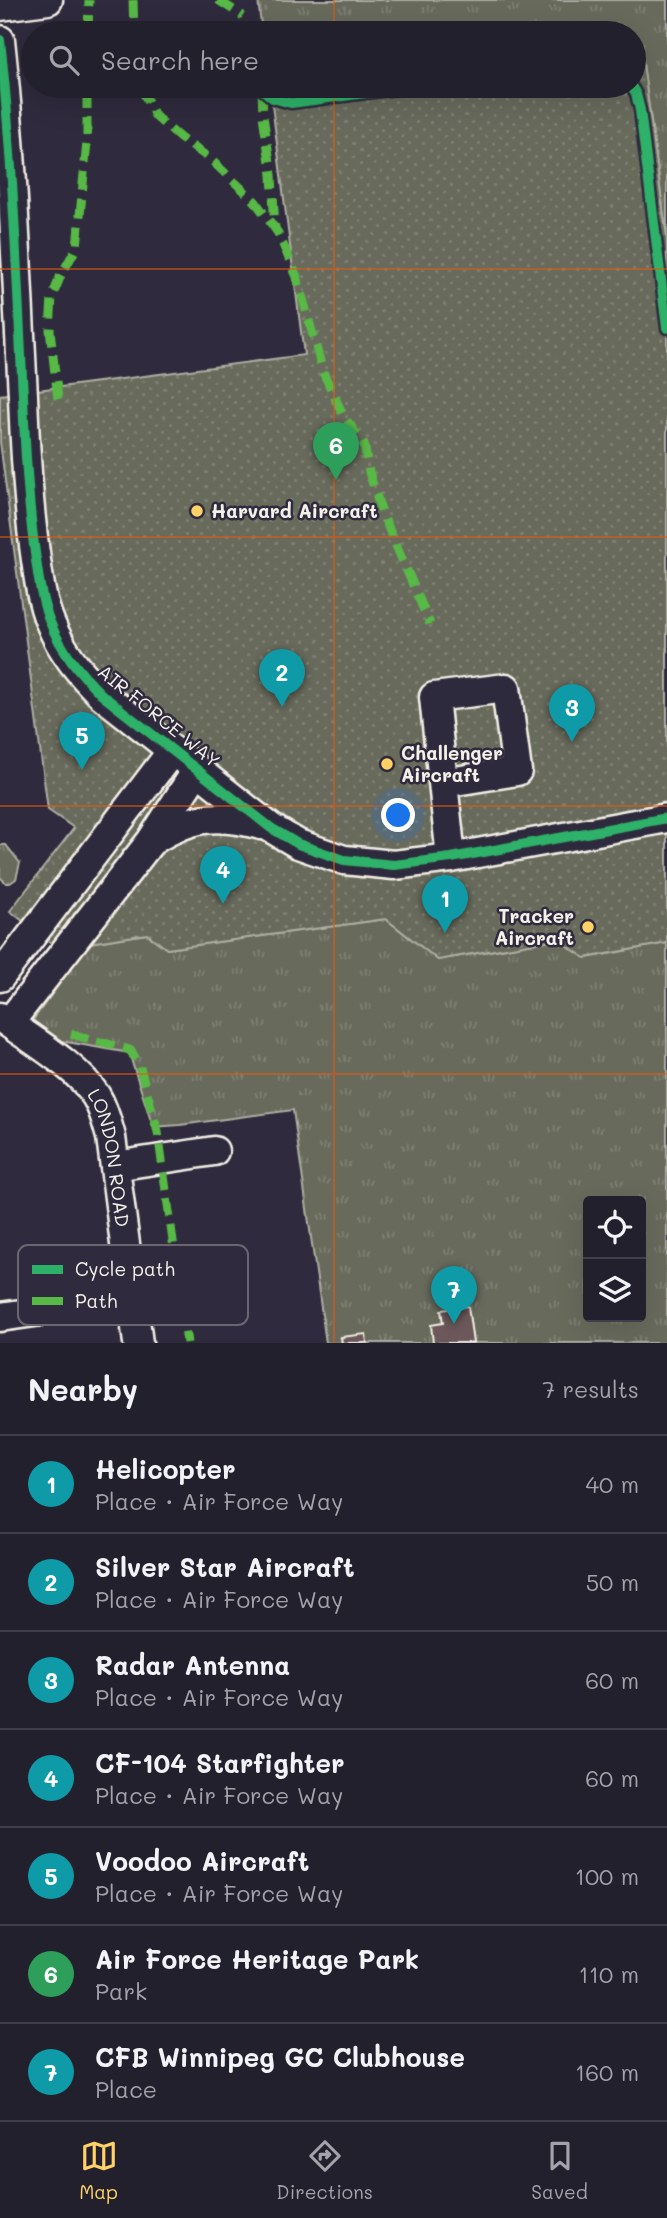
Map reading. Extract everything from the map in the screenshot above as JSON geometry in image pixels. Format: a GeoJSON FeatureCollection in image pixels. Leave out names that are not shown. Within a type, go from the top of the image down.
{"type":"FeatureCollection","features":[{"type":"Feature","properties":{"kind":"street"},"geometry":{"type":"LineString","coordinates":[[10,4],[48,0]]}},
{"type":"Feature","properties":{"kind":"street","name":"AIR FORCE WAY"},"geometry":{"type":"LineString","coordinates":[[0,40],[13,174],[9,320],[38,575],[49,621],[83,676],[102,695],[271,828],[298,844],[344,860],[394,865],[451,858],[667,818]]}},
{"type":"Feature","properties":{"kind":"street","name":"AIR FORCE WAY"},"geometry":{"type":"LineString","coordinates":[[0,977],[172,751]]}},
{"type":"Feature","properties":{"kind":"street","name":"AIR FORCE WAY"},"geometry":{"type":"LineString","coordinates":[[4,1020],[151,841],[197,771]]}},
{"type":"Feature","properties":{"kind":"street"},"geometry":{"type":"LineString","coordinates":[[443,783],[451,858]]}},
{"type":"Feature","properties":{"kind":"street"},"geometry":{"type":"LineString","coordinates":[[151,841],[181,824],[218,817],[236,818],[271,828]]}},
{"type":"Feature","properties":{"kind":"street","name":"LONDON ROAD"},"geometry":{"type":"LineString","coordinates":[[4,1020],[70,1068],[86,1082],[97,1098],[111,1137],[125,1245]]}},
{"type":"Feature","properties":{"kind":"street"},"geometry":{"type":"LineString","coordinates":[[115,1166],[214,1151]]}},
{"type":"Feature","properties":{"kind":"street"},"geometry":{"type":"LineString","coordinates":[[0,1317],[18,1314]]}},
{"type":"Feature","properties":{"kind":"street","name":"LONDON ROAD"},"geometry":{"type":"LineString","coordinates":[[136,1325],[138,1343]]}},
{"type":"Feature","properties":{"kind":"green space"},"geometry":{"type":"Polygon","coordinates":[[[258,0],[667,0],[667,238],[646,86],[646,21],[261,21],[258,0]]]}},
{"type":"Feature","properties":{"kind":"green space"},"geometry":{"type":"Polygon","coordinates":[[[646,85],[667,238],[667,943],[585,958],[557,939],[438,960],[386,919],[167,949],[147,934],[89,943],[76,962],[10,911],[74,828],[48,810],[0,442],[0,395],[304,355],[271,98],[646,98],[646,85]]]}},
{"type":"Feature","properties":{"kind":"green space"},"geometry":{"type":"Polygon","coordinates":[[[0,845],[6,845],[20,863],[16,879],[10,883],[0,877],[0,845]]]}},
{"type":"Feature","properties":{"kind":"green space"},"geometry":{"type":"Polygon","coordinates":[[[386,919],[438,960],[557,939],[586,958],[667,943],[667,1343],[326,1343],[293,1110],[153,1127],[129,1053],[61,1041],[33,1020],[89,943],[147,934],[167,949],[386,919]]]}},
{"type":"Feature","properties":{"kind":"building"},"geometry":{"type":"Polygon","coordinates":[[[468,1306],[473,1343],[433,1343],[431,1325],[443,1323],[441,1310],[468,1306]]]}},
{"type":"Feature","properties":{"kind":"building"},"geometry":{"type":"Polygon","coordinates":[[[366,1334],[367,1343],[342,1343],[341,1337],[366,1334]]]}},
{"type":"Feature","properties":{"kind":"marked path"},"geometry":{"type":"LineString","coordinates":[[88,21],[89,0]]}},
{"type":"Feature","properties":{"kind":"marked path"},"geometry":{"type":"LineString","coordinates":[[133,0],[134,21]]}},
{"type":"Feature","properties":{"kind":"marked path"},"geometry":{"type":"LineString","coordinates":[[218,0],[243,16]]}},
{"type":"Feature","properties":{"kind":"marked path"},"geometry":{"type":"LineString","coordinates":[[58,399],[50,330],[52,297],[77,247],[87,142],[87,98]]}},
{"type":"Feature","properties":{"kind":"marked path"},"geometry":{"type":"LineString","coordinates":[[146,98],[155,116],[209,158],[255,201],[278,233],[297,277],[323,372],[344,417],[364,444],[369,472],[382,513],[430,624]]}},
{"type":"Feature","properties":{"kind":"marked path"},"geometry":{"type":"LineString","coordinates":[[262,98],[272,175],[275,229]]}},
{"type":"Feature","properties":{"kind":"marked path"},"geometry":{"type":"LineString","coordinates":[[71,1034],[130,1050],[139,1064],[158,1132],[174,1245]]}},
{"type":"Feature","properties":{"kind":"marked path"},"geometry":{"type":"LineString","coordinates":[[185,1325],[187,1343]]}},
{"type":"Feature","properties":{"kind":"cycle path"},"geometry":{"type":"LineString","coordinates":[[0,40],[17,262],[26,458],[33,539],[47,615],[60,643],[79,670],[102,695],[271,828],[298,844],[344,860],[394,865],[451,858],[667,818]]}},
{"type":"Feature","properties":{"kind":"cycle path"},"geometry":{"type":"LineString","coordinates":[[273,98],[291,103],[328,98]]}},
{"type":"Feature","properties":{"kind":"cycle path"},"geometry":{"type":"LineString","coordinates":[[637,98],[667,328]]}},
{"type":"Feature","properties":{"kind":"place","name":"Air Force Heritage Park"},"geometry":{"type":"Point","coordinates":[336,480]}},
{"type":"Feature","properties":{"kind":"place","name":"Harvard Aircraft"},"geometry":{"type":"Point","coordinates":[197,511]}},
{"type":"Feature","properties":{"kind":"place","name":"Silver Star Aircraft"},"geometry":{"type":"Point","coordinates":[282,707]}},
{"type":"Feature","properties":{"kind":"place","name":"Radar Antenna"},"geometry":{"type":"Point","coordinates":[572,742]}},
{"type":"Feature","properties":{"kind":"place","name":"Challenger Aircraft"},"geometry":{"type":"Point","coordinates":[387,764]}},
{"type":"Feature","properties":{"kind":"place","name":"Voodoo Aircraft"},"geometry":{"type":"Point","coordinates":[82,770]}},
{"type":"Feature","properties":{"kind":"place","name":"CF-104 Starfighter"},"geometry":{"type":"Point","coordinates":[223,904]}},
{"type":"Feature","properties":{"kind":"place","name":"Tracker Aircraft"},"geometry":{"type":"Point","coordinates":[588,927]}},
{"type":"Feature","properties":{"kind":"place","name":"Helicopter"},"geometry":{"type":"Point","coordinates":[445,933]}},
{"type":"Feature","properties":{"kind":"place","name":"CFB Winnipeg GC Clubhouse"},"geometry":{"type":"Point","coordinates":[454,1324]}}]}
